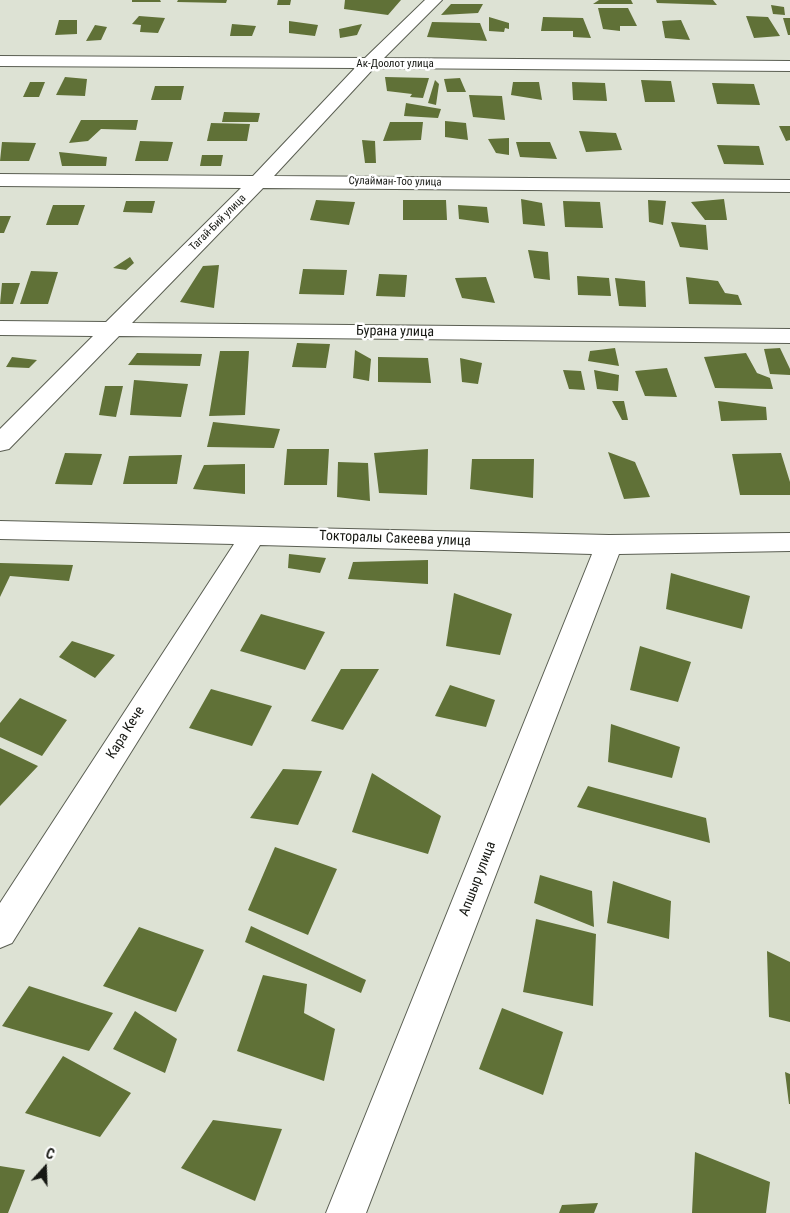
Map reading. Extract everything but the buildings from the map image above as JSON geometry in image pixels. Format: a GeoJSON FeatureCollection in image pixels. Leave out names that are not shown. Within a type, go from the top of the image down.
{"type":"FeatureCollection","features":[{"type":"Feature","properties":{"kind":"street","name":"Тагай-Бий улица"},"geometry":{"type":"LineString","coordinates":[[0,443],[112,328],[260,181],[369,64],[434,0]]}},
{"type":"Feature","properties":{"kind":"street","name":"Ак-Доолот улица"},"geometry":{"type":"LineString","coordinates":[[0,61],[790,66]]}},
{"type":"Feature","properties":{"kind":"street","name":"Сулайман-Тоо улица"},"geometry":{"type":"LineString","coordinates":[[0,180],[790,186]]}},
{"type":"Feature","properties":{"kind":"street","name":"Бурана улица"},"geometry":{"type":"LineString","coordinates":[[0,328],[790,336]]}},
{"type":"Feature","properties":{"kind":"street","name":"Токторалы Сакеева улица"},"geometry":{"type":"LineString","coordinates":[[0,530],[609,545],[790,542]]}},
{"type":"Feature","properties":{"kind":"street","name":"Кара Кече"},"geometry":{"type":"LineString","coordinates":[[0,932],[253,535]]}},
{"type":"Feature","properties":{"kind":"street","name":"Апшыр улица"},"geometry":{"type":"LineString","coordinates":[[346,1213],[609,545]]}}]}
